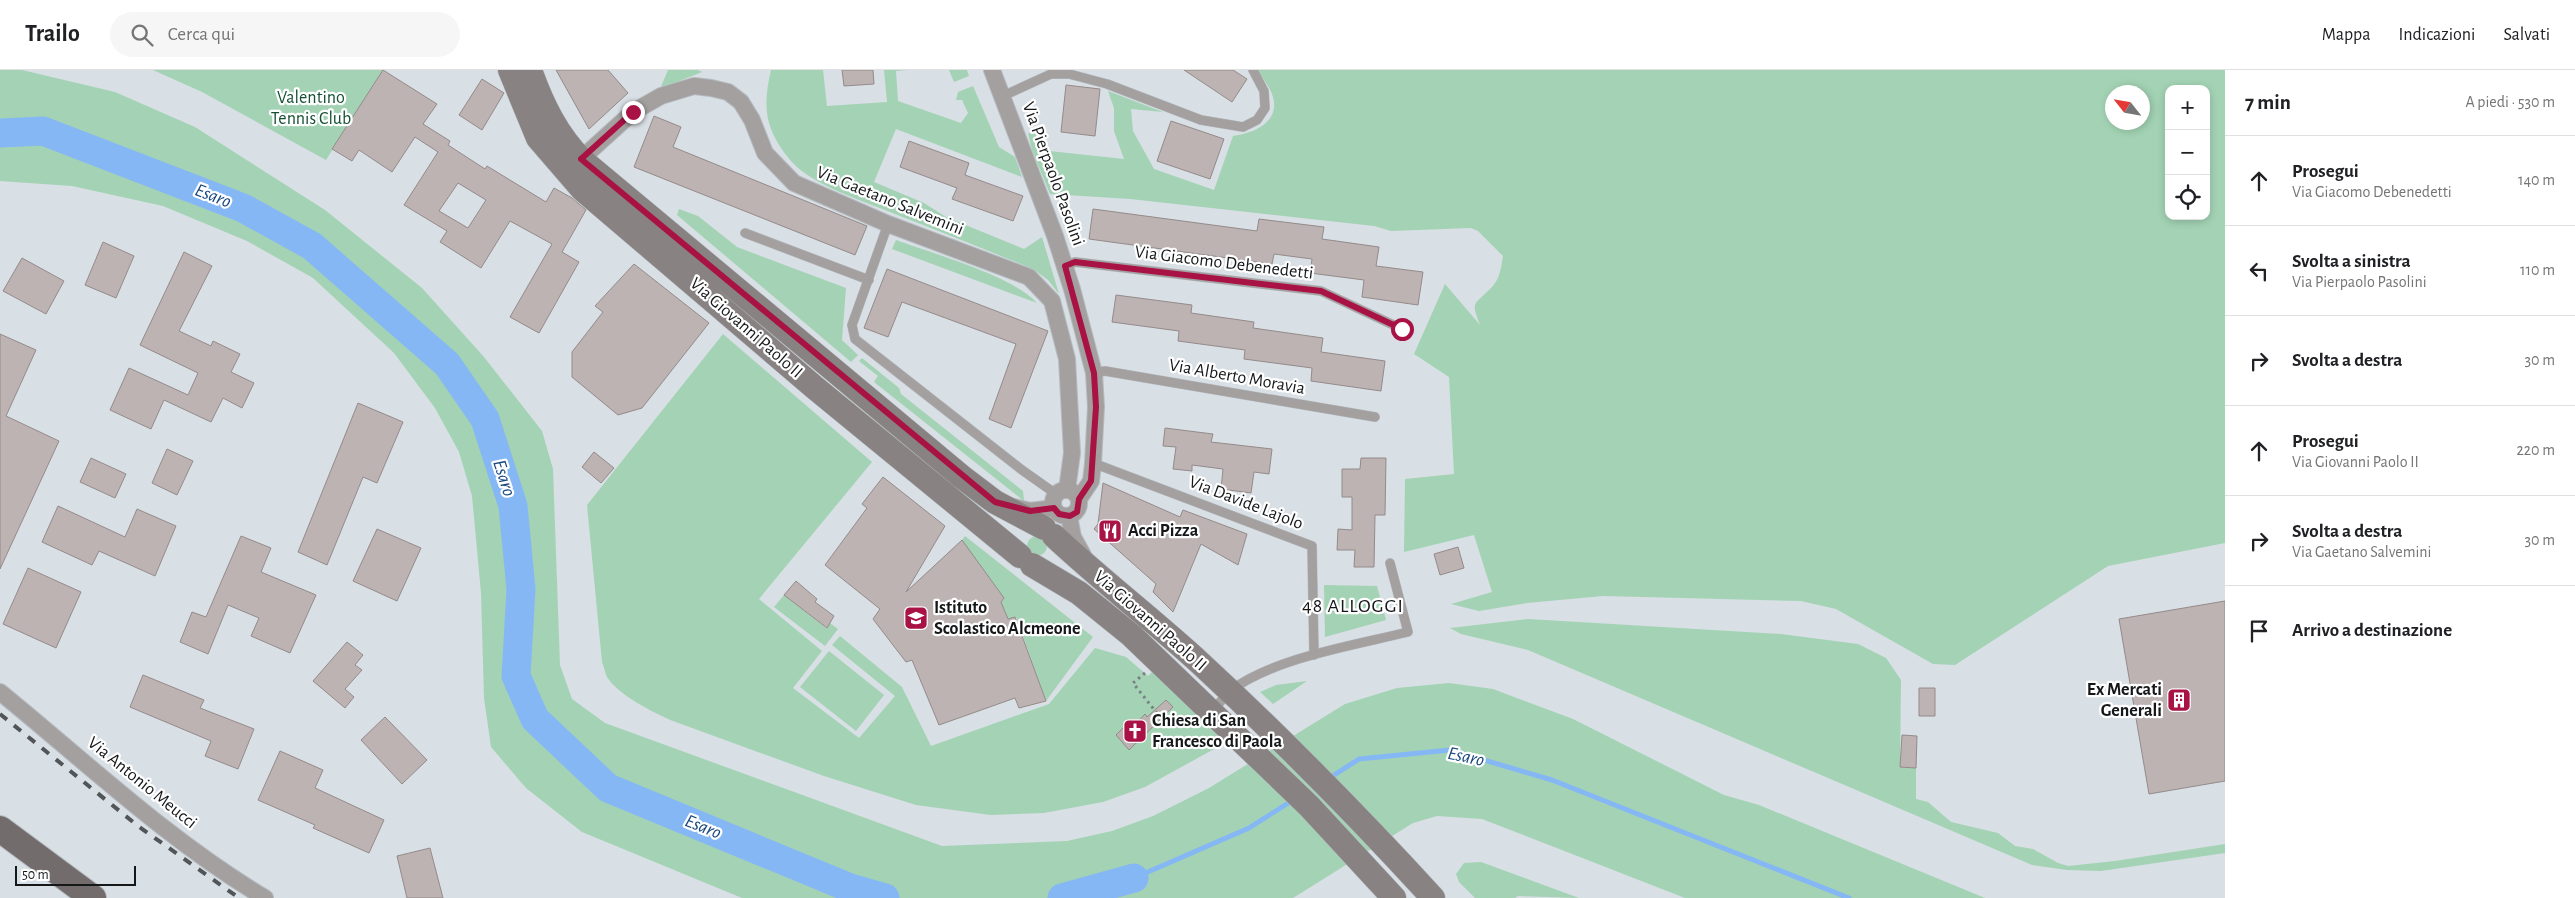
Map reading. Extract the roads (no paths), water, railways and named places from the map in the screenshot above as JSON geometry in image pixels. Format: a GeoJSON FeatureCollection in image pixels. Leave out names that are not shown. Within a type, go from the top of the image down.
{"type":"FeatureCollection","features":[{"type":"Feature","properties":{"kind":"main road"},"geometry":{"type":"LineString","coordinates":[[0,829],[81,894]]}},
{"type":"Feature","properties":{"kind":"street","name":"Via Giovanni Paolo II"},"geometry":{"type":"LineString","coordinates":[[510,70],[538,138],[576,183],[814,387],[1026,561],[1079,593],[1131,636],[1309,806],[1394,898]]}},
{"type":"Feature","properties":{"kind":"street","name":"Via Giovanni Paolo II"},"geometry":{"type":"LineString","coordinates":[[530,70],[541,101],[556,129],[581,159],[995,502],[1059,509],[1094,574],[1147,617],[1238,699],[1329,787],[1433,898]]}},
{"type":"Feature","properties":{"kind":"street","name":"Via Pierpaolo Pasolini"},"geometry":{"type":"LineString","coordinates":[[993,70],[1065,266],[1094,373],[1096,407],[1091,481],[1059,509]]}},
{"type":"Feature","properties":{"kind":"street","name":"Via Gaetano Salvemini"},"geometry":{"type":"LineString","coordinates":[[581,159],[633,112],[661,96],[694,86],[728,92],[740,102],[752,120],[765,153],[794,183],[888,224],[1029,277],[1052,301],[1068,359],[1072,453],[1059,509]]}},
{"type":"Feature","properties":{"kind":"street"},"geometry":{"type":"LineString","coordinates":[[1059,509],[1058,547],[1054,558],[1044,566],[1026,561],[1019,543],[1026,532],[1038,527],[1059,509]]}},
{"type":"Feature","properties":{"kind":"street"},"geometry":{"type":"LineString","coordinates":[[1059,509],[1059,514],[1070,516],[1073,537],[1094,574]]}},
{"type":"Feature","properties":{"kind":"street","name":"Via Antonio Meucci"},"geometry":{"type":"LineString","coordinates":[[0,692],[131,802],[191,848],[265,898]]}},
{"type":"Feature","properties":{"kind":"lane","name":"Via Pierpaolo Pasolini"},"geometry":{"type":"LineString","coordinates":[[1003,96],[1051,74],[1069,74],[1107,84],[1200,120],[1243,127],[1257,120],[1265,108],[1264,91],[1253,70]]}},
{"type":"Feature","properties":{"kind":"lane"},"geometry":{"type":"LineString","coordinates":[[888,224],[852,325],[855,339],[1022,470],[1059,509]]}},
{"type":"Feature","properties":{"kind":"lane"},"geometry":{"type":"LineString","coordinates":[[745,233],[869,280]]}},
{"type":"Feature","properties":{"kind":"lane","name":"Via Giacomo Debenedetti"},"geometry":{"type":"LineString","coordinates":[[1065,266],[1075,262],[1321,291],[1402,329]]}},
{"type":"Feature","properties":{"kind":"lane","name":"Via Alberto Moravia"},"geometry":{"type":"LineString","coordinates":[[1094,373],[1105,371],[1375,417]]}},
{"type":"Feature","properties":{"kind":"lane","name":"Via Davide Lajolo"},"geometry":{"type":"LineString","coordinates":[[1093,463],[1312,546],[1314,655]]}},
{"type":"Feature","properties":{"kind":"lane"},"geometry":{"type":"LineString","coordinates":[[1219,718],[1259,674],[1314,655],[1408,632],[1390,563]]}},
{"type":"Feature","properties":{"kind":"waterway","name":"Esaro"},"geometry":{"type":"LineString","coordinates":[[0,133],[43,131],[243,208],[312,246],[447,364],[485,419],[513,506],[521,589],[516,676],[535,719],[608,788],[850,888],[885,898]]}},
{"type":"Feature","properties":{"kind":"waterway","name":"Esaro"},"geometry":{"type":"LineString","coordinates":[[1328,779],[1359,759],[1450,750],[1552,780],[1849,898]]}},
{"type":"Feature","properties":{"kind":"waterway","name":"Esaro"},"geometry":{"type":"LineString","coordinates":[[1134,878],[1249,828],[1293,800]]}},
{"type":"Feature","properties":{"kind":"waterway","name":"Esaro"},"geometry":{"type":"LineString","coordinates":[[1062,898],[1134,878]]}},
{"type":"Feature","properties":{"kind":"railway"},"geometry":{"type":"LineString","coordinates":[[0,714],[138,826],[239,898]]}},
{"type":"Feature","properties":{"kind":"place","name":"Acci Pizza"},"geometry":{"type":"Point","coordinates":[1110,531]}},
{"type":"Feature","properties":{"kind":"place","name":"Istituto Scolastico Alcmeone"},"geometry":{"type":"Point","coordinates":[916,618]}},
{"type":"Feature","properties":{"kind":"place","name":"Ex Mercati Generali"},"geometry":{"type":"Point","coordinates":[2179,700]}},
{"type":"Feature","properties":{"kind":"place","name":"Chiesa di San Francesco di Paola"},"geometry":{"type":"Point","coordinates":[1135,731]}},
{"type":"Feature","properties":{"kind":"district","name":"48 ALLOGGI"},"geometry":{"type":"Point","coordinates":[1353,606]}},
{"type":"Feature","properties":{"kind":"park label","name":"Valentino Tennis Club"},"geometry":{"type":"Point","coordinates":[311,108]}}]}
